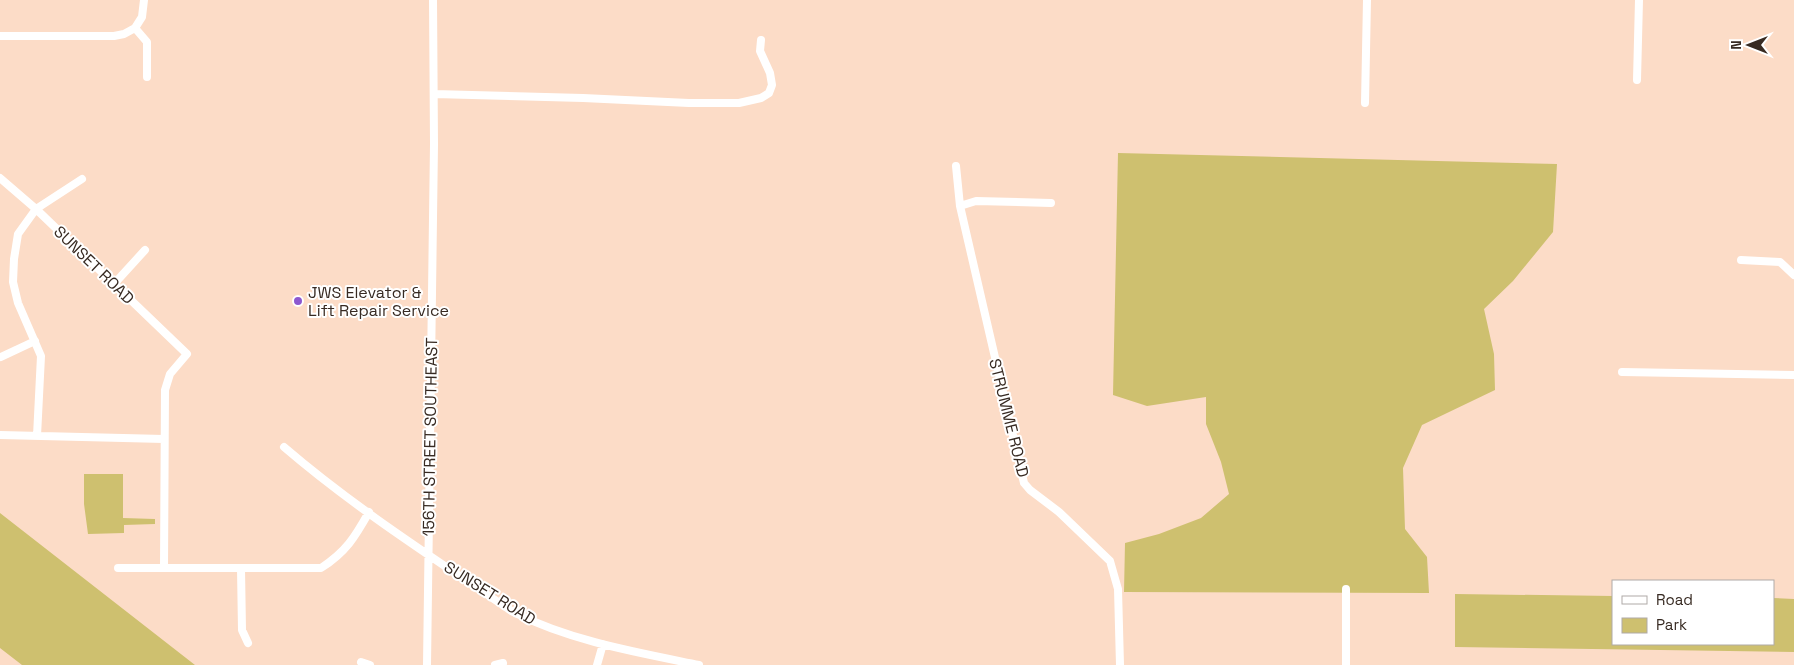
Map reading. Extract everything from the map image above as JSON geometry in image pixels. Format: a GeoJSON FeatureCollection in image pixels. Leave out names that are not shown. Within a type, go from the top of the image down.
{"type":"FeatureCollection","features":[{"type":"Feature","properties":{"kind":"street"},"geometry":{"type":"LineString","coordinates":[[0,36],[114,36],[124,34],[135,28],[142,17],[144,0]]}},
{"type":"Feature","properties":{"kind":"street","name":"156TH STREET SOUTHEAST"},"geometry":{"type":"LineString","coordinates":[[427,665],[433,321],[433,0]]}},
{"type":"Feature","properties":{"kind":"street"},"geometry":{"type":"LineString","coordinates":[[1365,104],[1367,0]]}},
{"type":"Feature","properties":{"kind":"street"},"geometry":{"type":"LineString","coordinates":[[1637,80],[1639,0]]}},
{"type":"Feature","properties":{"kind":"street"},"geometry":{"type":"LineString","coordinates":[[135,28],[147,42],[147,77]]}},
{"type":"Feature","properties":{"kind":"street"},"geometry":{"type":"LineString","coordinates":[[434,94],[583,98],[689,104],[739,103],[760,98],[769,93],[772,85],[770,72],[760,51],[761,40]]}},
{"type":"Feature","properties":{"kind":"street","name":"STRUMME ROAD"},"geometry":{"type":"LineString","coordinates":[[956,166],[960,206],[1024,482],[1030,490],[1059,512],[1110,561],[1118,589],[1120,665]]}},
{"type":"Feature","properties":{"kind":"street","name":"SUNSET ROAD"},"geometry":{"type":"LineString","coordinates":[[0,178],[36,209],[187,354],[170,374],[165,390],[164,439]]}},
{"type":"Feature","properties":{"kind":"street"},"geometry":{"type":"LineString","coordinates":[[37,436],[41,356],[18,303],[13,282],[18,234],[36,209],[82,179]]}},
{"type":"Feature","properties":{"kind":"street"},"geometry":{"type":"LineString","coordinates":[[960,206],[976,201],[1051,203]]}},
{"type":"Feature","properties":{"kind":"street"},"geometry":{"type":"LineString","coordinates":[[114,284],[145,250]]}},
{"type":"Feature","properties":{"kind":"street"},"geometry":{"type":"LineString","coordinates":[[1741,260],[1780,262],[1794,275]]}},
{"type":"Feature","properties":{"kind":"street"},"geometry":{"type":"LineString","coordinates":[[1,357],[35,340]]}},
{"type":"Feature","properties":{"kind":"street"},"geometry":{"type":"LineString","coordinates":[[1622,372],[1794,375]]}},
{"type":"Feature","properties":{"kind":"street"},"geometry":{"type":"LineString","coordinates":[[0,435],[164,439],[164,568]]}},
{"type":"Feature","properties":{"kind":"street","name":"SUNSET ROAD"},"geometry":{"type":"LineString","coordinates":[[284,447],[310,470],[512,612],[566,634],[699,665]]}},
{"type":"Feature","properties":{"kind":"street"},"geometry":{"type":"LineString","coordinates":[[118,568],[321,568],[339,556],[354,539],[369,512]]}},
{"type":"Feature","properties":{"kind":"street"},"geometry":{"type":"LineString","coordinates":[[241,569],[242,630],[248,643]]}},
{"type":"Feature","properties":{"kind":"street"},"geometry":{"type":"LineString","coordinates":[[1346,588],[1346,665]]}},
{"type":"Feature","properties":{"kind":"street"},"geometry":{"type":"LineString","coordinates":[[597,665],[603,644]]}},
{"type":"Feature","properties":{"kind":"street"},"geometry":{"type":"LineString","coordinates":[[361,662],[370,665]]}},
{"type":"Feature","properties":{"kind":"green space"},"geometry":{"type":"Polygon","coordinates":[[[1118,153],[1557,164],[1553,232],[1513,281],[1484,309],[1494,354],[1495,390],[1422,425],[1403,468],[1405,529],[1427,557],[1429,593],[1124,592],[1125,543],[1159,534],[1201,518],[1229,494],[1221,462],[1206,424],[1206,397],[1147,406],[1113,395],[1118,153]]]}},
{"type":"Feature","properties":{"kind":"green space"},"geometry":{"type":"Polygon","coordinates":[[[84,474],[123,474],[123,518],[155,519],[155,524],[124,525],[124,533],[88,534],[84,504],[84,474]]]}},
{"type":"Feature","properties":{"kind":"green space"},"geometry":{"type":"Polygon","coordinates":[[[0,513],[195,665],[22,665],[0,648],[0,513]]]}},
{"type":"Feature","properties":{"kind":"green space"},"geometry":{"type":"Polygon","coordinates":[[[1455,594],[1612,596],[1612,645],[1774,645],[1774,598],[1794,599],[1794,652],[1455,647],[1455,594]]]}},
{"type":"Feature","properties":{"kind":"place","name":"JWS Elevator & Lift Repair Service"},"geometry":{"type":"Point","coordinates":[298,301]}}]}
